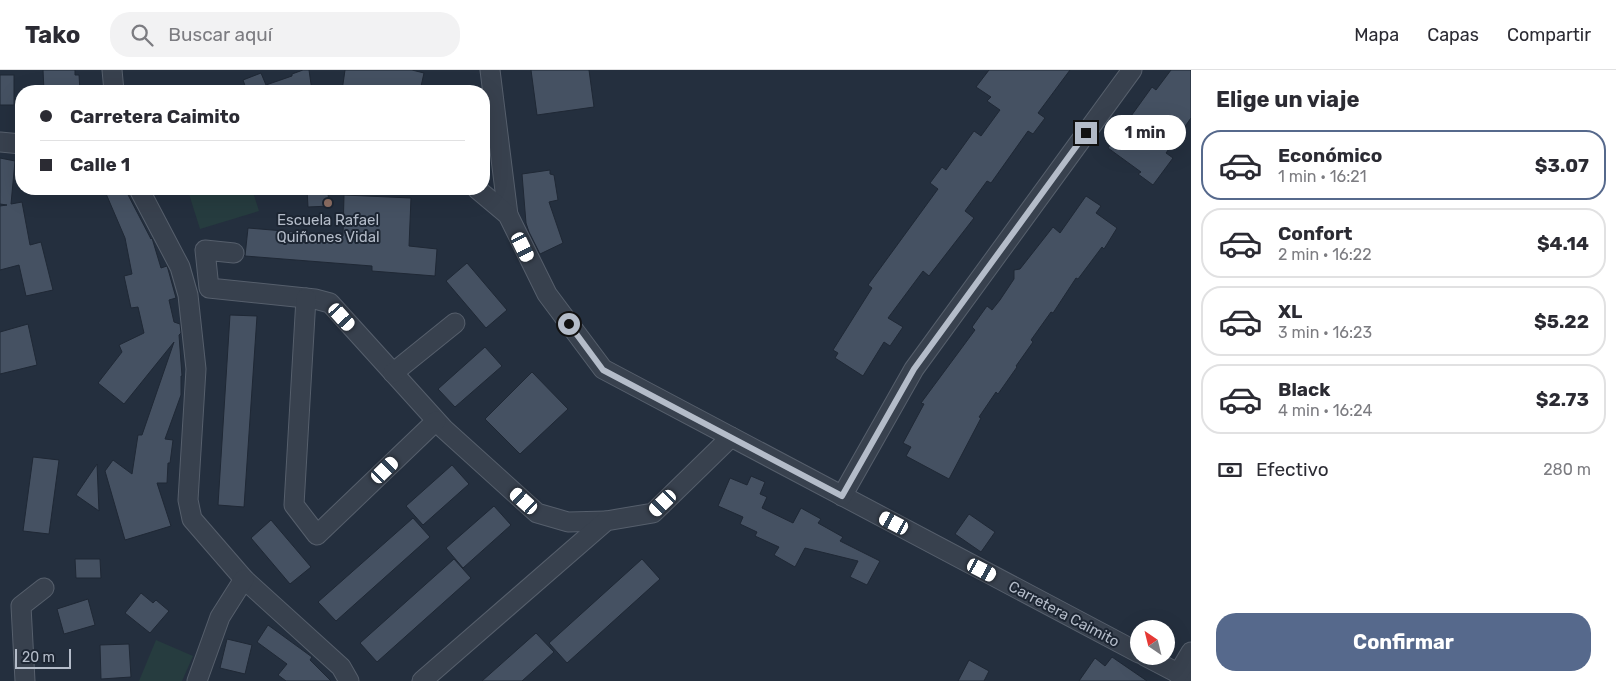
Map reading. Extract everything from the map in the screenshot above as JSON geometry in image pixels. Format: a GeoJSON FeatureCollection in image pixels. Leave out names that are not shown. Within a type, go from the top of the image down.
{"type":"FeatureCollection","features":[{"type":"Feature","properties":{"kind":"street"},"geometry":{"type":"LineString","coordinates":[[112,70],[113,85]]}},
{"type":"Feature","properties":{"kind":"street"},"geometry":{"type":"LineString","coordinates":[[490,70],[508,215]]}},
{"type":"Feature","properties":{"kind":"street"},"geometry":{"type":"LineString","coordinates":[[842,496],[914,369],[1132,70]]}},
{"type":"Feature","properties":{"kind":"street"},"geometry":{"type":"LineString","coordinates":[[0,142],[15,143]]}},
{"type":"Feature","properties":{"kind":"street"},"geometry":{"type":"LineString","coordinates":[[142,195],[180,267],[188,295],[196,369],[188,500],[192,519],[244,579],[341,667],[349,681]]}},
{"type":"Feature","properties":{"kind":"street","name":"Carretera Caimito"},"geometry":{"type":"LineString","coordinates":[[484,195],[508,215],[546,294],[603,370],[1130,648]]}},
{"type":"Feature","properties":{"kind":"street"},"geometry":{"type":"LineString","coordinates":[[234,253],[205,250],[209,288],[306,298],[330,303],[436,420],[537,513],[568,522],[606,521],[653,513],[731,437]]}},
{"type":"Feature","properties":{"kind":"street"},"geometry":{"type":"LineString","coordinates":[[306,298],[294,506],[318,535],[436,420]]}},
{"type":"Feature","properties":{"kind":"street"},"geometry":{"type":"LineString","coordinates":[[393,373],[455,323]]}},
{"type":"Feature","properties":{"kind":"street"},"geometry":{"type":"LineString","coordinates":[[422,681],[606,521]]}},
{"type":"Feature","properties":{"kind":"street"},"geometry":{"type":"LineString","coordinates":[[197,681],[220,617],[244,579]]}},
{"type":"Feature","properties":{"kind":"street"},"geometry":{"type":"LineString","coordinates":[[25,681],[21,606],[44,588]]}},
{"type":"Feature","properties":{"kind":"street"},"geometry":{"type":"LineString","coordinates":[[1162,665],[1185,677],[1191,652]]}},
{"type":"Feature","properties":{"kind":"green space"},"geometry":{"type":"Polygon","coordinates":[[[189,195],[254,195],[259,211],[200,229],[189,195]]]}},
{"type":"Feature","properties":{"kind":"green space"},"geometry":{"type":"Polygon","coordinates":[[[156,640],[193,656],[182,681],[139,681],[156,640]]]}},
{"type":"Feature","properties":{"kind":"building"},"geometry":{"type":"Polygon","coordinates":[[[43,70],[75,70],[75,75],[79,75],[80,85],[44,85],[43,70]]]}},
{"type":"Feature","properties":{"kind":"building"},"geometry":{"type":"Polygon","coordinates":[[[309,70],[311,85],[266,85],[292,76],[292,74],[309,70]]]}},
{"type":"Feature","properties":{"kind":"building"},"geometry":{"type":"Polygon","coordinates":[[[345,70],[412,70],[424,73],[421,85],[343,85],[345,70]]]}},
{"type":"Feature","properties":{"kind":"building"},"geometry":{"type":"Polygon","coordinates":[[[531,70],[589,70],[594,107],[537,115],[531,70]]]}},
{"type":"Feature","properties":{"kind":"building"},"geometry":{"type":"Polygon","coordinates":[[[989,70],[1070,70],[1038,113],[1045,118],[1033,134],[1028,131],[991,183],[987,181],[965,211],[974,218],[929,276],[923,271],[888,318],[903,327],[890,346],[884,342],[863,376],[835,358],[838,353],[833,350],[872,288],[868,285],[938,189],[930,183],[942,167],[946,170],[974,131],[981,136],[1000,110],[987,101],[991,97],[976,87],[989,70]]]}},
{"type":"Feature","properties":{"kind":"building"},"geometry":{"type":"Polygon","coordinates":[[[1171,70],[1191,70],[1191,118],[1166,153],[1173,158],[1153,185],[1138,174],[1141,172],[1108,148],[1152,87],[1156,90],[1171,70]]]}},
{"type":"Feature","properties":{"kind":"building"},"geometry":{"type":"Polygon","coordinates":[[[261,73],[266,85],[245,85],[243,80],[261,73]]]}},
{"type":"Feature","properties":{"kind":"building"},"geometry":{"type":"Polygon","coordinates":[[[0,75],[14,75],[14,105],[0,105],[0,75]]]}},
{"type":"Feature","properties":{"kind":"building"},"geometry":{"type":"Polygon","coordinates":[[[0,158],[15,161],[11,204],[22,202],[30,245],[41,242],[53,290],[26,296],[19,265],[0,270],[0,206],[7,205],[0,204],[0,158]]]}},
{"type":"Feature","properties":{"kind":"building"},"geometry":{"type":"Polygon","coordinates":[[[550,170],[550,174],[554,175],[558,200],[549,202],[563,243],[540,254],[526,223],[522,174],[550,170]]]}},
{"type":"Feature","properties":{"kind":"building"},"geometry":{"type":"Polygon","coordinates":[[[107,195],[128,195],[152,238],[161,268],[167,266],[176,298],[169,300],[174,322],[180,324],[182,376],[181,395],[165,439],[173,440],[170,463],[168,463],[167,483],[157,483],[171,526],[125,540],[105,471],[113,460],[132,474],[138,435],[142,435],[174,342],[124,404],[98,383],[122,352],[119,345],[144,333],[138,307],[131,308],[124,276],[132,274],[125,238],[107,195]]]}},
{"type":"Feature","properties":{"kind":"building"},"geometry":{"type":"Polygon","coordinates":[[[307,195],[328,195],[330,206],[308,207],[307,195]]]}},
{"type":"Feature","properties":{"kind":"building"},"geometry":{"type":"Polygon","coordinates":[[[344,195],[411,198],[409,246],[437,249],[435,276],[372,271],[372,266],[245,256],[248,228],[343,236],[344,195]]]}},
{"type":"Feature","properties":{"kind":"building"},"geometry":{"type":"Polygon","coordinates":[[[1086,196],[1101,206],[1096,213],[1117,228],[1104,249],[1102,247],[1078,279],[1076,278],[1053,313],[1051,312],[1031,340],[1033,342],[1017,367],[998,394],[996,392],[979,417],[981,418],[949,479],[906,456],[911,447],[903,443],[924,404],[921,403],[975,330],[972,327],[987,306],[992,310],[1000,300],[1014,279],[1014,270],[1020,269],[1053,227],[1060,233],[1086,196]]]}},
{"type":"Feature","properties":{"kind":"building"},"geometry":{"type":"Polygon","coordinates":[[[467,263],[507,310],[486,328],[446,281],[467,263]]]}},
{"type":"Feature","properties":{"kind":"building"},"geometry":{"type":"Polygon","coordinates":[[[230,315],[257,316],[244,507],[218,505],[230,315]]]}},
{"type":"Feature","properties":{"kind":"building"},"geometry":{"type":"Polygon","coordinates":[[[28,324],[37,365],[0,374],[0,332],[28,324]]]}},
{"type":"Feature","properties":{"kind":"building"},"geometry":{"type":"Polygon","coordinates":[[[485,347],[502,366],[455,407],[438,389],[485,347]]]}},
{"type":"Feature","properties":{"kind":"building"},"geometry":{"type":"Polygon","coordinates":[[[532,372],[568,409],[520,454],[485,419],[532,372]]]}},
{"type":"Feature","properties":{"kind":"building"},"geometry":{"type":"Polygon","coordinates":[[[33,457],[59,460],[49,534],[23,531],[33,457]]]}},
{"type":"Feature","properties":{"kind":"building"},"geometry":{"type":"Polygon","coordinates":[[[97,464],[99,511],[76,495],[97,464]]]}},
{"type":"Feature","properties":{"kind":"building"},"geometry":{"type":"Polygon","coordinates":[[[452,465],[469,484],[423,525],[406,506],[452,465]]]}},
{"type":"Feature","properties":{"kind":"building"},"geometry":{"type":"Polygon","coordinates":[[[751,476],[765,482],[760,494],[767,497],[762,508],[793,523],[801,508],[821,519],[818,523],[843,537],[840,541],[880,561],[867,585],[850,577],[858,561],[805,548],[795,567],[774,555],[779,547],[755,536],[757,532],[740,524],[743,517],[718,506],[730,478],[747,485],[751,476]]]}},
{"type":"Feature","properties":{"kind":"building"},"geometry":{"type":"Polygon","coordinates":[[[494,506],[511,525],[463,568],[446,548],[494,506]]]}},
{"type":"Feature","properties":{"kind":"building"},"geometry":{"type":"Polygon","coordinates":[[[969,514],[995,532],[981,552],[955,534],[969,514]]]}},
{"type":"Feature","properties":{"kind":"building"},"geometry":{"type":"Polygon","coordinates":[[[413,518],[430,537],[336,621],[318,602],[413,518]]]}},
{"type":"Feature","properties":{"kind":"building"},"geometry":{"type":"Polygon","coordinates":[[[271,520],[311,567],[290,584],[251,538],[271,520]]]}},
{"type":"Feature","properties":{"kind":"building"},"geometry":{"type":"Polygon","coordinates":[[[75,559],[100,559],[101,578],[76,578],[75,559]]]}},
{"type":"Feature","properties":{"kind":"building"},"geometry":{"type":"Polygon","coordinates":[[[454,559],[471,578],[377,662],[360,643],[454,559]]]}},
{"type":"Feature","properties":{"kind":"building"},"geometry":{"type":"Polygon","coordinates":[[[642,559],[660,579],[567,663],[549,643],[642,559]]]}},
{"type":"Feature","properties":{"kind":"building"},"geometry":{"type":"Polygon","coordinates":[[[141,593],[153,603],[156,600],[169,611],[150,633],[125,613],[141,593]]]}},
{"type":"Feature","properties":{"kind":"building"},"geometry":{"type":"Polygon","coordinates":[[[88,599],[95,625],[64,634],[57,609],[88,599]]]}},
{"type":"Feature","properties":{"kind":"building"},"geometry":{"type":"Polygon","coordinates":[[[268,625],[312,657],[310,660],[331,681],[286,681],[278,675],[287,664],[257,642],[268,625]]]}},
{"type":"Feature","properties":{"kind":"building"},"geometry":{"type":"Polygon","coordinates":[[[536,633],[554,652],[522,681],[482,681],[536,633]]]}},
{"type":"Feature","properties":{"kind":"building"},"geometry":{"type":"Polygon","coordinates":[[[227,639],[252,645],[245,674],[220,668],[227,639]]]}},
{"type":"Feature","properties":{"kind":"building"},"geometry":{"type":"Polygon","coordinates":[[[129,644],[131,677],[101,679],[100,645],[129,644]]]}},
{"type":"Feature","properties":{"kind":"building"},"geometry":{"type":"Polygon","coordinates":[[[1112,657],[1147,681],[1079,681],[1095,658],[1105,666],[1112,657]]]}},
{"type":"Feature","properties":{"kind":"building"},"geometry":{"type":"Polygon","coordinates":[[[969,660],[989,671],[984,681],[958,681],[969,660]]]}},
{"type":"Feature","properties":{"kind":"place","name":"Escuela Rafael Quiñones Vidal"},"geometry":{"type":"Point","coordinates":[328,203]}},
{"type":"Feature","properties":{"kind":"route"},"geometry":{"type":"LineString","coordinates":[[569,324],[603,370],[842,496],[914,369],[1086,133]]}}]}
